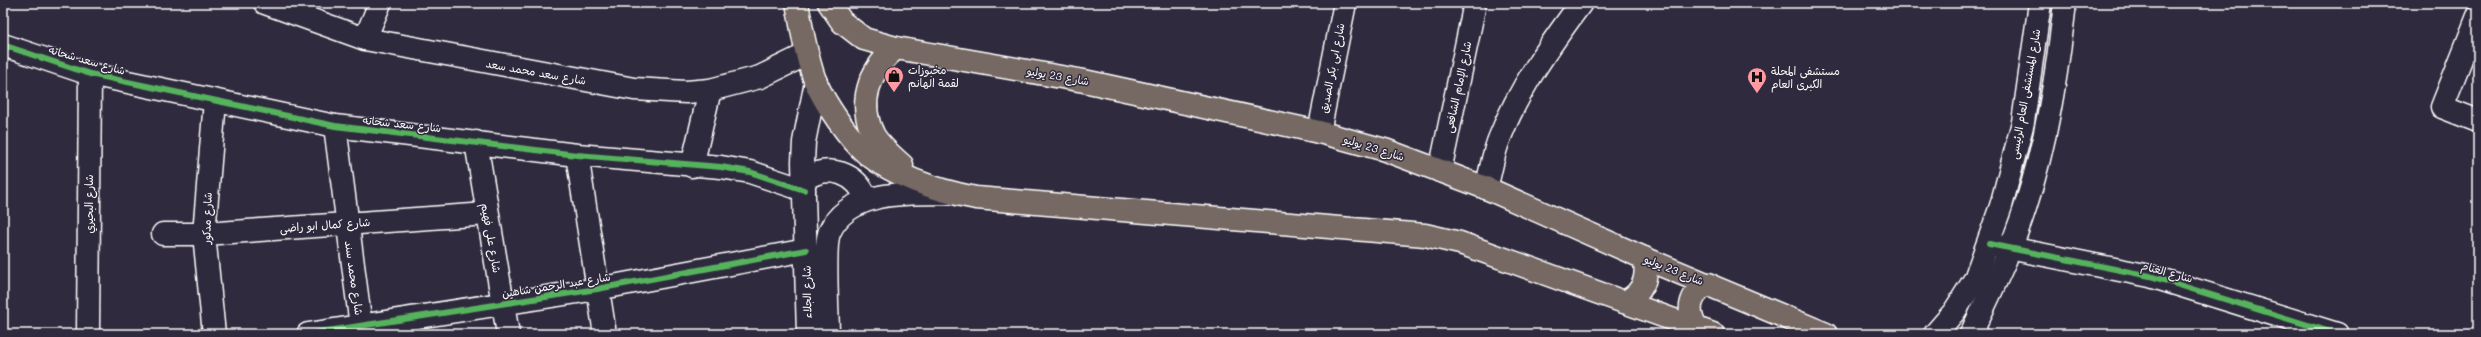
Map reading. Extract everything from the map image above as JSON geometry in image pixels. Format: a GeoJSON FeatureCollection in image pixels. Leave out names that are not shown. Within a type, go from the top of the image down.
{"type":"FeatureCollection","features":[{"type":"Feature","properties":{"kind":"main road","name":"شارع الجلاء"},"geometry":{"type":"LineString","coordinates":[[797,3],[807,54],[816,82],[840,123],[866,153],[884,166],[919,181]]}},
{"type":"Feature","properties":{"kind":"main road"},"geometry":{"type":"LineString","coordinates":[[829,3],[842,22],[864,39],[896,48]]}},
{"type":"Feature","properties":{"kind":"main road"},"geometry":{"type":"LineString","coordinates":[[896,48],[883,59],[870,83],[866,105],[868,121],[875,136],[885,150],[919,181],[948,193],[976,198],[1425,235],[1460,244],[1705,331]]}},
{"type":"Feature","properties":{"kind":"main road","name":"شارع 23 يوليو"},"geometry":{"type":"LineString","coordinates":[[896,48],[1084,80],[1319,132],[1385,150],[1486,188],[1644,258],[1826,334]]}},
{"type":"Feature","properties":{"kind":"main road"},"geometry":{"type":"LineString","coordinates":[[1624,302],[1632,299],[1643,285],[1646,276],[1644,258]]}},
{"type":"Feature","properties":{"kind":"main road"},"geometry":{"type":"LineString","coordinates":[[1705,331],[1690,311],[1691,302],[1701,288],[1709,284]]}},
{"type":"Feature","properties":{"kind":"street","name":"شارع سعد محمد سعد"},"geometry":{"type":"LineString","coordinates":[[266,3],[366,39],[634,89],[686,92],[710,90],[760,77],[807,54]]}},
{"type":"Feature","properties":{"kind":"street"},"geometry":{"type":"LineString","coordinates":[[366,39],[380,3]]}},
{"type":"Feature","properties":{"kind":"street","name":"شارع ابى بكر الصديق"},"geometry":{"type":"LineString","coordinates":[[1319,132],[1345,3]]}},
{"type":"Feature","properties":{"kind":"street","name":"شارع الإمام الشافعى"},"geometry":{"type":"LineString","coordinates":[[1440,171],[1475,3]]}},
{"type":"Feature","properties":{"kind":"street"},"geometry":{"type":"LineString","coordinates":[[1486,188],[1499,138],[1518,96],[1542,57],[1581,3]]}},
{"type":"Feature","properties":{"kind":"street","name":"شارع المستشفى العام الرئيسى"},"geometry":{"type":"LineString","coordinates":[[1935,334],[1954,312],[1974,279],[1989,244],[2013,163],[2022,122],[2040,3]]}},
{"type":"Feature","properties":{"kind":"street"},"geometry":{"type":"LineString","coordinates":[[1971,334],[2010,250],[2027,202],[2048,126],[2065,3]]}},
{"type":"Feature","properties":{"kind":"street"},"geometry":{"type":"LineString","coordinates":[[2478,16],[2442,107],[2478,121]]}},
{"type":"Feature","properties":{"kind":"street","name":"شارع سعد شحاته"},"geometry":{"type":"LineString","coordinates":[[3,45],[90,74],[334,126],[577,155],[750,172],[805,184]]}},
{"type":"Feature","properties":{"kind":"street","name":"شارع البحيري"},"geometry":{"type":"LineString","coordinates":[[88,334],[90,74]]}},
{"type":"Feature","properties":{"kind":"street","name":"شارع الجلاء"},"geometry":{"type":"LineString","coordinates":[[808,334],[804,142],[816,82]]}},
{"type":"Feature","properties":{"kind":"street"},"geometry":{"type":"LineString","coordinates":[[692,166],[710,90]]}},
{"type":"Feature","properties":{"kind":"street","name":"شارع مدكور"},"geometry":{"type":"LineString","coordinates":[[214,334],[204,234],[215,101]]}},
{"type":"Feature","properties":{"kind":"street","name":"شارع محمد سند"},"geometry":{"type":"LineString","coordinates":[[334,126],[362,330]]}},
{"type":"Feature","properties":{"kind":"street","name":"شارع على فهيم"},"geometry":{"type":"LineString","coordinates":[[476,142],[508,334]]}},
{"type":"Feature","properties":{"kind":"street"},"geometry":{"type":"LineString","coordinates":[[577,155],[605,334]]}},
{"type":"Feature","properties":{"kind":"street"},"geometry":{"type":"LineString","coordinates":[[805,184],[822,171],[842,173],[860,186],[867,200]]}},
{"type":"Feature","properties":{"kind":"street","name":"شارع الجلاء"},"geometry":{"type":"LineString","coordinates":[[828,334],[828,232],[841,214],[867,200],[876,197],[948,193]]}},
{"type":"Feature","properties":{"kind":"street","name":"شارع كمال ابو راضى"},"geometry":{"type":"LineString","coordinates":[[163,234],[204,234],[487,214]]}},
{"type":"Feature","properties":{"kind":"street","name":"شارع الغنام"},"geometry":{"type":"LineString","coordinates":[[1989,244],[2010,250],[2150,276],[2315,331],[2337,334]]}},
{"type":"Feature","properties":{"kind":"street","name":"شارع عبد الرحمن شاهين"},"geometry":{"type":"LineString","coordinates":[[308,334],[362,330],[503,303],[597,289],[806,250]]}},
{"type":"Feature","properties":{"kind":"cycle path"},"geometry":{"type":"LineString","coordinates":[[3,45],[90,74],[335,126],[577,155],[721,167],[750,172],[804,190]]}},
{"type":"Feature","properties":{"kind":"cycle path"},"geometry":{"type":"LineString","coordinates":[[1989,244],[2150,276],[2337,334]]}},
{"type":"Feature","properties":{"kind":"cycle path"},"geometry":{"type":"LineString","coordinates":[[308,334],[597,289],[806,250]]}},
{"type":"Feature","properties":{"kind":"place","name":"مخبوزات لقمة الهانم"},"geometry":{"type":"Point","coordinates":[894,93]}},
{"type":"Feature","properties":{"kind":"place","name":"مستشفى المحلة الكبرى العام"},"geometry":{"type":"Point","coordinates":[1757,94]}}]}
